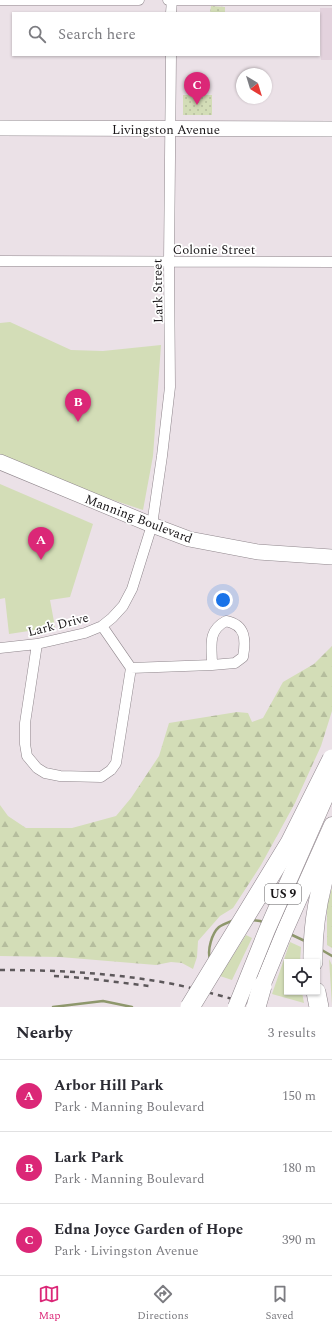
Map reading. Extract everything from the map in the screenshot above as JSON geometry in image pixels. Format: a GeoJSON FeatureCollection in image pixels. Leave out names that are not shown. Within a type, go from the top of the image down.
{"type":"FeatureCollection","features":[{"type":"Feature","properties":{"kind":"highway"},"geometry":{"type":"LineString","coordinates":[[190,1007],[290,843],[332,758]]}},
{"type":"Feature","properties":{"kind":"highway"},"geometry":{"type":"LineString","coordinates":[[313,959],[313,937],[317,907],[332,850]]}},
{"type":"Feature","properties":{"kind":"highway"},"geometry":{"type":"LineString","coordinates":[[256,1007],[262,986]]}},
{"type":"Feature","properties":{"kind":"highway"},"geometry":{"type":"LineString","coordinates":[[317,995],[319,1007]]}},
{"type":"Feature","properties":{"kind":"main road","name":"US 9"},"geometry":{"type":"LineString","coordinates":[[236,1007],[264,937],[332,782]]}},
{"type":"Feature","properties":{"kind":"main road","name":"US 9"},"geometry":{"type":"LineString","coordinates":[[253,1007],[332,825]]}},
{"type":"Feature","properties":{"kind":"street"},"geometry":{"type":"LineString","coordinates":[[0,0],[139,0]]}},
{"type":"Feature","properties":{"kind":"street"},"geometry":{"type":"LineString","coordinates":[[168,0],[332,0]]}},
{"type":"Feature","properties":{"kind":"street"},"geometry":{"type":"LineString","coordinates":[[171,12],[172,0]]}},
{"type":"Feature","properties":{"kind":"street","name":"Lark Street"},"geometry":{"type":"LineString","coordinates":[[152,525],[170,387],[170,56]]}},
{"type":"Feature","properties":{"kind":"street","name":"Livingston Avenue"},"geometry":{"type":"LineString","coordinates":[[0,128],[332,129]]}},
{"type":"Feature","properties":{"kind":"street","name":"Colonie Street"},"geometry":{"type":"LineString","coordinates":[[0,261],[332,262]]}},
{"type":"Feature","properties":{"kind":"street","name":"Manning Boulevard"},"geometry":{"type":"LineString","coordinates":[[0,462],[189,539],[258,552],[332,557]]}},
{"type":"Feature","properties":{"kind":"street","name":"Lark Drive"},"geometry":{"type":"LineString","coordinates":[[0,648],[37,644],[85,633],[102,626],[112,618],[123,606],[132,589],[152,525]]}},
{"type":"Feature","properties":{"kind":"street"},"geometry":{"type":"LineString","coordinates":[[131,668],[212,665],[235,662],[243,657],[245,638],[238,625],[226,621],[215,629],[212,638],[212,665]]}},
{"type":"Feature","properties":{"kind":"street"},"geometry":{"type":"LineString","coordinates":[[37,644],[25,723],[25,744],[27,756],[37,768],[45,773],[60,776],[100,777],[111,770],[116,763],[131,668],[102,626]]}},
{"type":"Feature","properties":{"kind":"shaded area"},"geometry":{"type":"Polygon","coordinates":[[[320,8],[332,8],[332,60],[321,60],[320,8]]]}},
{"type":"Feature","properties":{"kind":"green space"},"geometry":{"type":"Polygon","coordinates":[[[211,6],[225,7],[225,12],[210,12],[211,6]]]}},
{"type":"Feature","properties":{"kind":"green space"},"geometry":{"type":"Polygon","coordinates":[[[183,95],[212,95],[212,115],[183,115],[183,95]]]}},
{"type":"Feature","properties":{"kind":"green space"},"geometry":{"type":"Polygon","coordinates":[[[10,322],[71,350],[103,351],[161,345],[153,456],[143,510],[101,496],[0,455],[0,323],[10,322]]]}},
{"type":"Feature","properties":{"kind":"green space"},"geometry":{"type":"Polygon","coordinates":[[[0,484],[93,524],[70,597],[50,600],[55,627],[9,634],[5,598],[0,599],[0,484]]]}},
{"type":"Feature","properties":{"kind":"green space"},"geometry":{"type":"Polygon","coordinates":[[[332,646],[332,711],[321,746],[295,803],[261,865],[233,908],[220,916],[198,941],[197,957],[193,969],[182,963],[171,962],[156,965],[60,957],[0,956],[0,805],[8,816],[26,828],[72,828],[116,816],[131,798],[159,756],[169,723],[237,712],[248,713],[252,722],[263,718],[283,682],[314,664],[332,646]]]}},
{"type":"Feature","properties":{"kind":"green space"},"geometry":{"type":"Polygon","coordinates":[[[332,888],[332,948],[327,945],[327,905],[332,888]]]}},
{"type":"Feature","properties":{"kind":"green space"},"geometry":{"type":"Polygon","coordinates":[[[246,935],[252,938],[232,980],[220,976],[246,935]]]}},
{"type":"Feature","properties":{"kind":"green space"},"geometry":{"type":"Polygon","coordinates":[[[290,942],[301,947],[300,959],[284,959],[290,942]]]}},
{"type":"Feature","properties":{"kind":"green space"},"geometry":{"type":"Polygon","coordinates":[[[284,959],[284,995],[303,995],[304,1003],[272,994],[284,959]]]}},
{"type":"Feature","properties":{"kind":"green space"},"geometry":{"type":"Polygon","coordinates":[[[329,959],[332,965],[332,1005],[329,959]]]}},
{"type":"Feature","properties":{"kind":"waterway"},"geometry":{"type":"LineString","coordinates":[[210,959],[210,947],[214,933],[221,926],[234,920]]}},
{"type":"Feature","properties":{"kind":"waterway"},"geometry":{"type":"LineString","coordinates":[[251,920],[265,923]]}},
{"type":"Feature","properties":{"kind":"waterway"},"geometry":{"type":"LineString","coordinates":[[290,934],[307,942]]}},
{"type":"Feature","properties":{"kind":"waterway"},"geometry":{"type":"LineString","coordinates":[[320,949],[332,956]]}},
{"type":"Feature","properties":{"kind":"waterway"},"geometry":{"type":"LineString","coordinates":[[53,1007],[103,1001],[132,1007]]}},
{"type":"Feature","properties":{"kind":"railway"},"geometry":{"type":"LineString","coordinates":[[0,970],[65,972],[130,977],[184,986],[261,1007]]}},
{"type":"Feature","properties":{"kind":"railway"},"geometry":{"type":"LineString","coordinates":[[54,976],[149,986]]}},
{"type":"Feature","properties":{"kind":"place","name":"Edna Joyce Garden of Hope"},"geometry":{"type":"Point","coordinates":[197,105]}},
{"type":"Feature","properties":{"kind":"place","name":"Lark Park"},"geometry":{"type":"Point","coordinates":[78,422]}},
{"type":"Feature","properties":{"kind":"place","name":"Arbor Hill Park"},"geometry":{"type":"Point","coordinates":[41,560]}}]}
